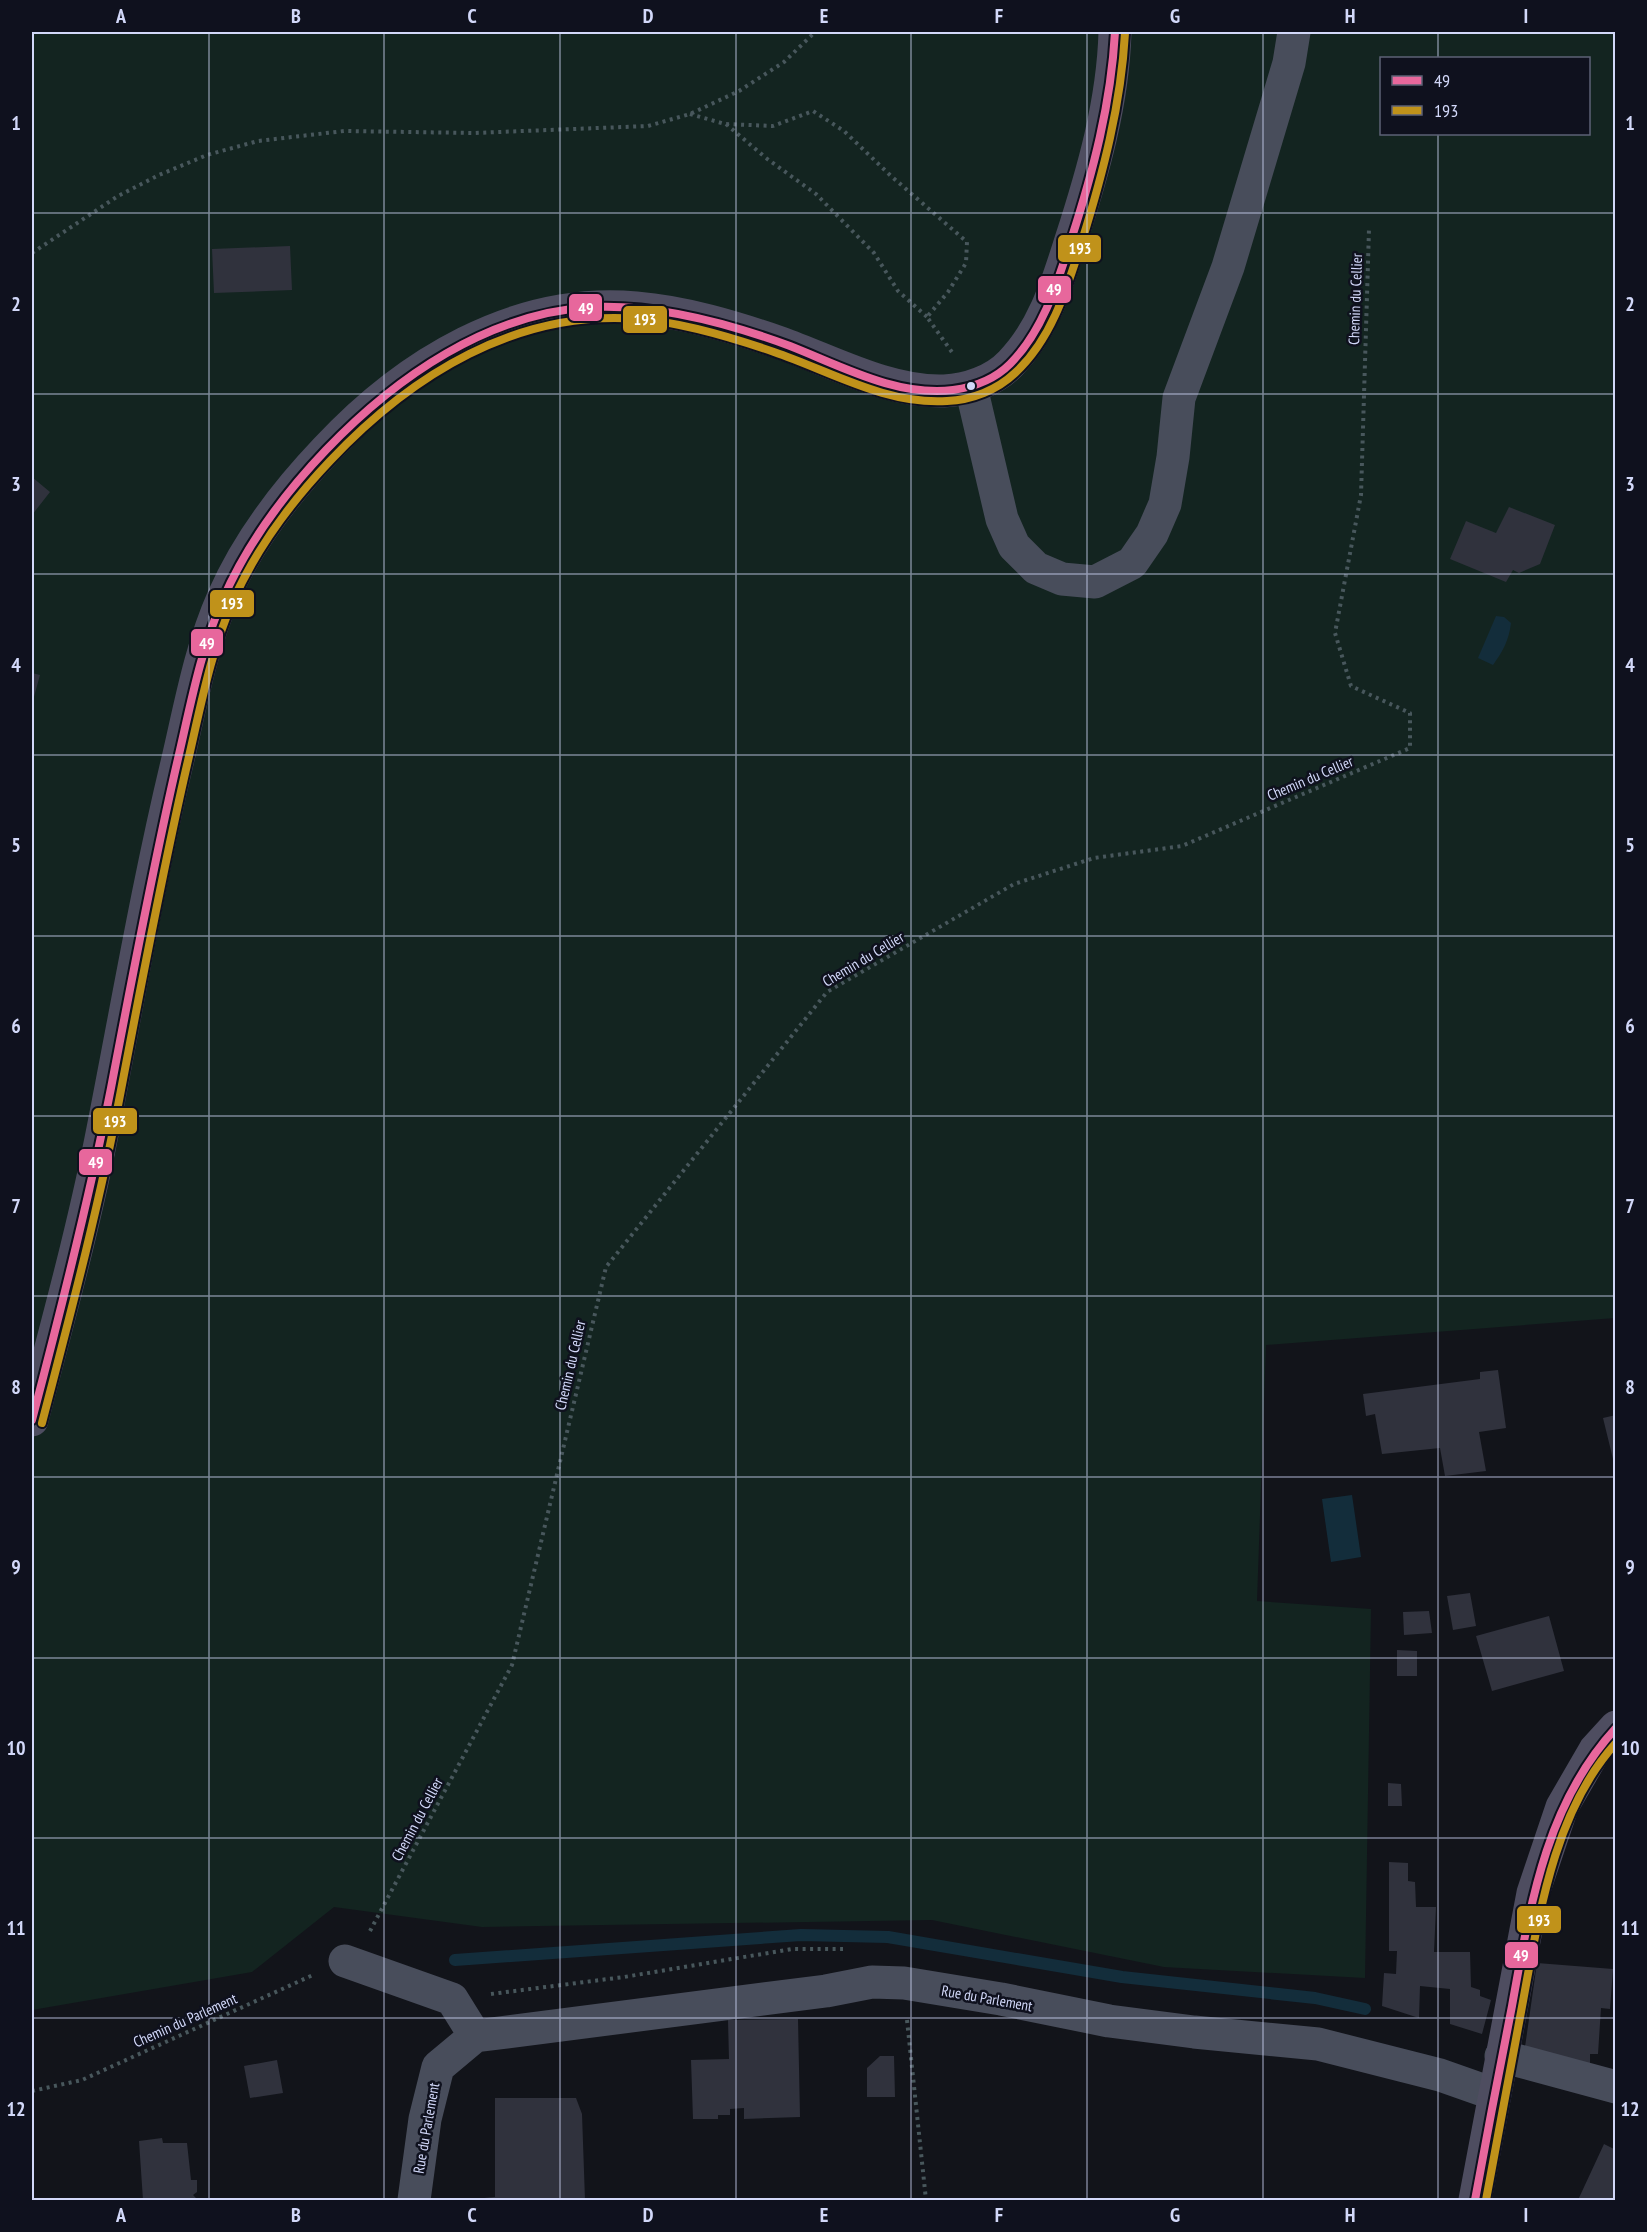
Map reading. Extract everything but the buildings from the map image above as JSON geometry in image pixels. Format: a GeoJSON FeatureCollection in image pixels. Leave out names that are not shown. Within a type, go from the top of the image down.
{"type":"FeatureCollection","features":[{"type":"Feature","properties":{"kind":"main road"},"geometry":{"type":"LineString","coordinates":[[32,1420],[64,1299],[102,1138],[166,807],[197,677],[221,603],[244,555],[288,494],[329,446],[401,381],[443,353],[483,334],[522,321],[574,309],[632,307],[684,315],[782,344],[909,390],[946,391],[971,387],[999,374],[1015,360],[1049,308],[1079,214],[1110,100],[1115,32]]}},
{"type":"Feature","properties":{"kind":"main road"},"geometry":{"type":"LineString","coordinates":[[1475,2200],[1533,1893],[1562,1807],[1595,1750],[1616,1727]]}},
{"type":"Feature","properties":{"kind":"street"},"geometry":{"type":"LineString","coordinates":[[971,387],[1002,519],[1014,546],[1036,568],[1062,579],[1095,582],[1132,563],[1152,534],[1165,504],[1179,398],[1228,267],[1289,63],[1294,32]]}},
{"type":"Feature","properties":{"kind":"street"},"geometry":{"type":"LineString","coordinates":[[345,1961],[452,1999],[475,2036]]}},
{"type":"Feature","properties":{"kind":"street","name":"Rue du Parlement"},"geometry":{"type":"LineString","coordinates":[[414,2200],[425,2119],[438,2067],[475,2036],[826,1991],[873,1982],[904,1983],[1001,1999],[1109,2021],[1318,2044],[1440,2075],[1494,2094]]}},
{"type":"Feature","properties":{"kind":"street"},"geometry":{"type":"LineString","coordinates":[[1501,2056],[1616,2087]]}},
{"type":"Feature","properties":{"kind":"path"},"geometry":{"type":"LineString","coordinates":[[32,253],[118,196],[159,175],[207,155],[258,141],[344,131],[474,133],[648,126],[690,114],[739,92],[784,62],[815,32]]}},
{"type":"Feature","properties":{"kind":"path"},"geometry":{"type":"LineString","coordinates":[[690,114],[725,124],[773,126],[813,111],[844,131],[891,176],[967,242],[966,263],[948,292],[927,317]]}},
{"type":"Feature","properties":{"kind":"path"},"geometry":{"type":"LineString","coordinates":[[725,124],[766,158],[816,194],[874,253],[898,291],[927,317],[956,358],[971,387]]}},
{"type":"Feature","properties":{"kind":"path","name":"Chemin du Cellier"},"geometry":{"type":"LineString","coordinates":[[345,1961],[372,1929],[512,1665],[606,1267],[827,992],[1014,884],[1094,858],[1182,846],[1410,748],[1410,713],[1351,686],[1335,633],[1361,495],[1369,229]]}},
{"type":"Feature","properties":{"kind":"path","name":"Chemin du Parlement"},"geometry":{"type":"LineString","coordinates":[[32,2091],[82,2080],[345,1961]]}},
{"type":"Feature","properties":{"kind":"path"},"geometry":{"type":"LineString","coordinates":[[904,1983],[926,2200]]}},
{"type":"Feature","properties":{"kind":"green space"},"geometry":{"type":"Polygon","coordinates":[[[32,32],[1615,32],[1615,1318],[1266,1345],[1257,1601],[1371,1609],[1365,1978],[1164,1967],[932,1920],[482,1927],[334,1907],[252,1972],[32,2010],[32,32]]]}},
{"type":"Feature","properties":{"kind":"water"},"geometry":{"type":"Polygon","coordinates":[[[1496,616],[1504,617],[1511,623],[1505,645],[1493,665],[1478,658],[1496,616]]]}},
{"type":"Feature","properties":{"kind":"water"},"geometry":{"type":"Polygon","coordinates":[[[1352,1495],[1361,1557],[1331,1562],[1322,1499],[1352,1495]]]}},
{"type":"Feature","properties":{"kind":"waterway"},"geometry":{"type":"LineString","coordinates":[[455,1960],[801,1935],[888,1937],[1122,1977],[1315,1998],[1365,2009]]}},
{"type":"Feature","properties":{"kind":"transit line","name":"49"},"geometry":{"type":"LineString","coordinates":[[32,1420],[93,1172],[159,844],[202,659],[223,599],[243,559],[281,502],[353,423],[414,374],[446,353],[481,336],[516,322],[554,312],[592,307],[617,307],[693,317],[766,338],[849,371],[911,389],[953,390],[969,387],[991,378],[1010,364],[1022,351],[1048,306],[1060,273],[1087,189],[1100,138],[1110,85],[1115,32]]}},
{"type":"Feature","properties":{"kind":"transit line","name":"193"},"geometry":{"type":"LineString","coordinates":[[42,1423],[104,1174],[169,846],[212,661],[225,621],[242,582],[252,563],[288,510],[330,461],[395,401],[431,376],[469,354],[509,337],[551,325],[594,319],[639,319],[691,327],[758,346],[859,385],[902,398],[947,401],[975,396],[992,389],[1015,373],[1039,345],[1049,329],[1064,294],[1104,164],[1120,86],[1125,33]]}},
{"type":"Feature","properties":{"kind":"transit line","name":"49"},"geometry":{"type":"LineString","coordinates":[[1475,2200],[1526,1932],[1544,1859],[1572,1790],[1592,1758],[1616,1728]]}},
{"type":"Feature","properties":{"kind":"transit line","name":"193"},"geometry":{"type":"LineString","coordinates":[[1486,2200],[1534,1942],[1551,1870],[1562,1835],[1577,1802],[1594,1771],[1616,1743]]}}]}
